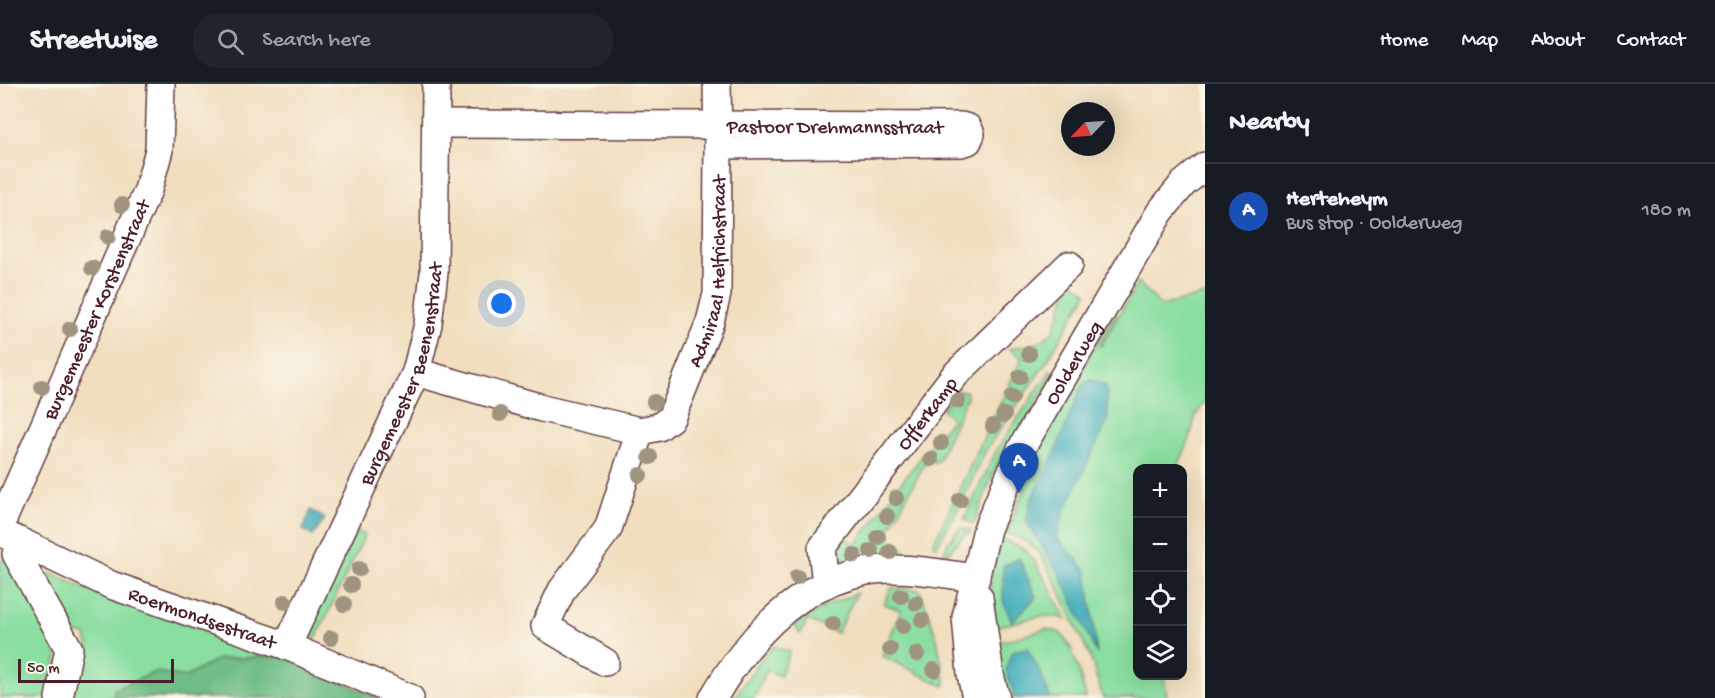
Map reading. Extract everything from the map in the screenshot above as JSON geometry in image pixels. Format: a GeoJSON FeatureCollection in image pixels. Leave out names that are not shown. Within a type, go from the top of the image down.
{"type":"FeatureCollection","features":[{"type":"Feature","properties":{"kind":"street","name":"Burgemeester Korstenstraat"},"geometry":{"type":"LineString","coordinates":[[0,526],[148,190],[159,150],[161,84]]}},
{"type":"Feature","properties":{"kind":"street","name":"Burgemeester Beenenstraat"},"geometry":{"type":"LineString","coordinates":[[287,645],[416,372],[428,324],[434,273],[436,84]]}},
{"type":"Feature","properties":{"kind":"street","name":"Admiraal Helfrichstraat"},"geometry":{"type":"LineString","coordinates":[[640,431],[659,427],[670,418],[710,322],[717,294],[717,84]]}},
{"type":"Feature","properties":{"kind":"street","name":"Pastoor Drehmannsstraat"},"geometry":{"type":"LineString","coordinates":[[436,124],[718,136],[961,143],[968,141],[971,134],[968,128],[961,126],[718,136]]}},
{"type":"Feature","properties":{"kind":"street","name":"Oolderweg"},"geometry":{"type":"LineString","coordinates":[[976,698],[966,635],[966,617],[987,529],[1021,449],[1160,212],[1183,184],[1205,166]]}},
{"type":"Feature","properties":{"kind":"street","name":"Offerkamp"},"geometry":{"type":"LineString","coordinates":[[826,584],[822,548],[896,449],[955,375],[1069,265]]}},
{"type":"Feature","properties":{"kind":"street"},"geometry":{"type":"LineString","coordinates":[[416,372],[542,408],[640,431],[608,529],[562,590],[545,626],[605,662]]}},
{"type":"Feature","properties":{"kind":"street"},"geometry":{"type":"LineString","coordinates":[[10,546],[69,650],[59,698]]}},
{"type":"Feature","properties":{"kind":"street","name":"Roermondsestraat"},"geometry":{"type":"LineString","coordinates":[[10,546],[111,585],[287,645],[410,698]]}},
{"type":"Feature","properties":{"kind":"street"},"geometry":{"type":"LineString","coordinates":[[713,698],[747,649],[777,616],[807,594],[826,584],[867,571],[901,570],[976,578]]}},
{"type":"Feature","properties":{"kind":"street","name":"Oolderweg"},"geometry":{"type":"LineString","coordinates":[[976,578],[990,675],[996,698]]}},
{"type":"Feature","properties":{"kind":"green space"},"geometry":{"type":"Polygon","coordinates":[[[1071,280],[1087,293],[1047,361],[986,450],[960,506],[937,546],[933,544],[1022,358],[1009,349],[1038,343],[1053,332],[1071,280]]]}},
{"type":"Feature","properties":{"kind":"green space"},"geometry":{"type":"Polygon","coordinates":[[[1138,282],[1161,306],[1205,295],[1205,402],[1196,415],[1189,441],[1179,464],[1133,464],[1133,680],[1165,680],[1167,698],[1103,698],[1091,659],[1042,557],[1028,542],[1007,533],[1024,488],[1019,485],[1039,443],[1114,313],[1116,315],[1099,346],[1138,282]]]}},
{"type":"Feature","properties":{"kind":"green space"},"geometry":{"type":"Polygon","coordinates":[[[1051,370],[1055,372],[992,476],[974,524],[964,519],[997,449],[1051,370]]]}},
{"type":"Feature","properties":{"kind":"green space"},"geometry":{"type":"Polygon","coordinates":[[[959,391],[966,391],[967,397],[938,461],[925,463],[886,535],[904,549],[896,557],[840,567],[831,553],[842,535],[856,545],[907,475],[952,419],[942,409],[959,391]]]}},
{"type":"Feature","properties":{"kind":"green space"},"geometry":{"type":"Polygon","coordinates":[[[960,528],[971,530],[945,556],[943,555],[948,543],[960,528]]]}},
{"type":"Feature","properties":{"kind":"green space"},"geometry":{"type":"Polygon","coordinates":[[[356,531],[365,535],[316,638],[311,636],[310,626],[356,531]]]}},
{"type":"Feature","properties":{"kind":"green space"},"geometry":{"type":"Polygon","coordinates":[[[1000,538],[1026,550],[1036,563],[1067,620],[1048,616],[989,627],[991,576],[1000,538]]]}},
{"type":"Feature","properties":{"kind":"green space"},"geometry":{"type":"Polygon","coordinates":[[[9,559],[50,625],[57,656],[49,698],[0,698],[0,561],[9,559]]]}},
{"type":"Feature","properties":{"kind":"green space"},"geometry":{"type":"Polygon","coordinates":[[[29,564],[86,589],[282,656],[218,659],[186,677],[155,672],[114,690],[114,698],[70,698],[80,657],[89,650],[86,635],[73,633],[29,564]]]}},
{"type":"Feature","properties":{"kind":"green space"},"geometry":{"type":"Polygon","coordinates":[[[891,588],[920,590],[937,639],[944,686],[882,656],[901,610],[884,604],[891,588]]]}},
{"type":"Feature","properties":{"kind":"green space"},"geometry":{"type":"Polygon","coordinates":[[[857,593],[837,633],[808,620],[800,634],[794,625],[826,606],[857,593]]]}},
{"type":"Feature","properties":{"kind":"green space"},"geometry":{"type":"Polygon","coordinates":[[[1045,629],[1058,632],[1066,640],[1077,665],[1086,698],[1001,698],[991,642],[1009,640],[1045,629]]]}},
{"type":"Feature","properties":{"kind":"green space"},"geometry":{"type":"Polygon","coordinates":[[[773,646],[790,652],[780,676],[767,670],[754,698],[734,698],[759,662],[773,646]]]}},
{"type":"Feature","properties":{"kind":"green space"},"geometry":{"type":"Polygon","coordinates":[[[282,656],[379,698],[114,698],[114,690],[155,672],[186,677],[218,659],[282,656]]]}},
{"type":"Feature","properties":{"kind":"water"},"geometry":{"type":"Polygon","coordinates":[[[1091,380],[1106,386],[1108,420],[1063,514],[1057,538],[1087,571],[1097,654],[1058,571],[1026,521],[1031,500],[1056,450],[1082,385],[1091,380]]]}},
{"type":"Feature","properties":{"kind":"water"},"geometry":{"type":"Polygon","coordinates":[[[311,510],[325,519],[313,536],[303,530],[311,510]]]}},
{"type":"Feature","properties":{"kind":"water"},"geometry":{"type":"Polygon","coordinates":[[[1019,558],[1036,597],[1012,622],[1003,601],[1003,566],[1019,558]]]}},
{"type":"Feature","properties":{"kind":"water"},"geometry":{"type":"Polygon","coordinates":[[[1027,648],[1041,673],[1050,698],[1015,698],[1006,670],[1012,651],[1027,648]]]}},
{"type":"Feature","properties":{"kind":"place","name":"Herteheym"},"geometry":{"type":"Point","coordinates":[1019,493]}}]}
